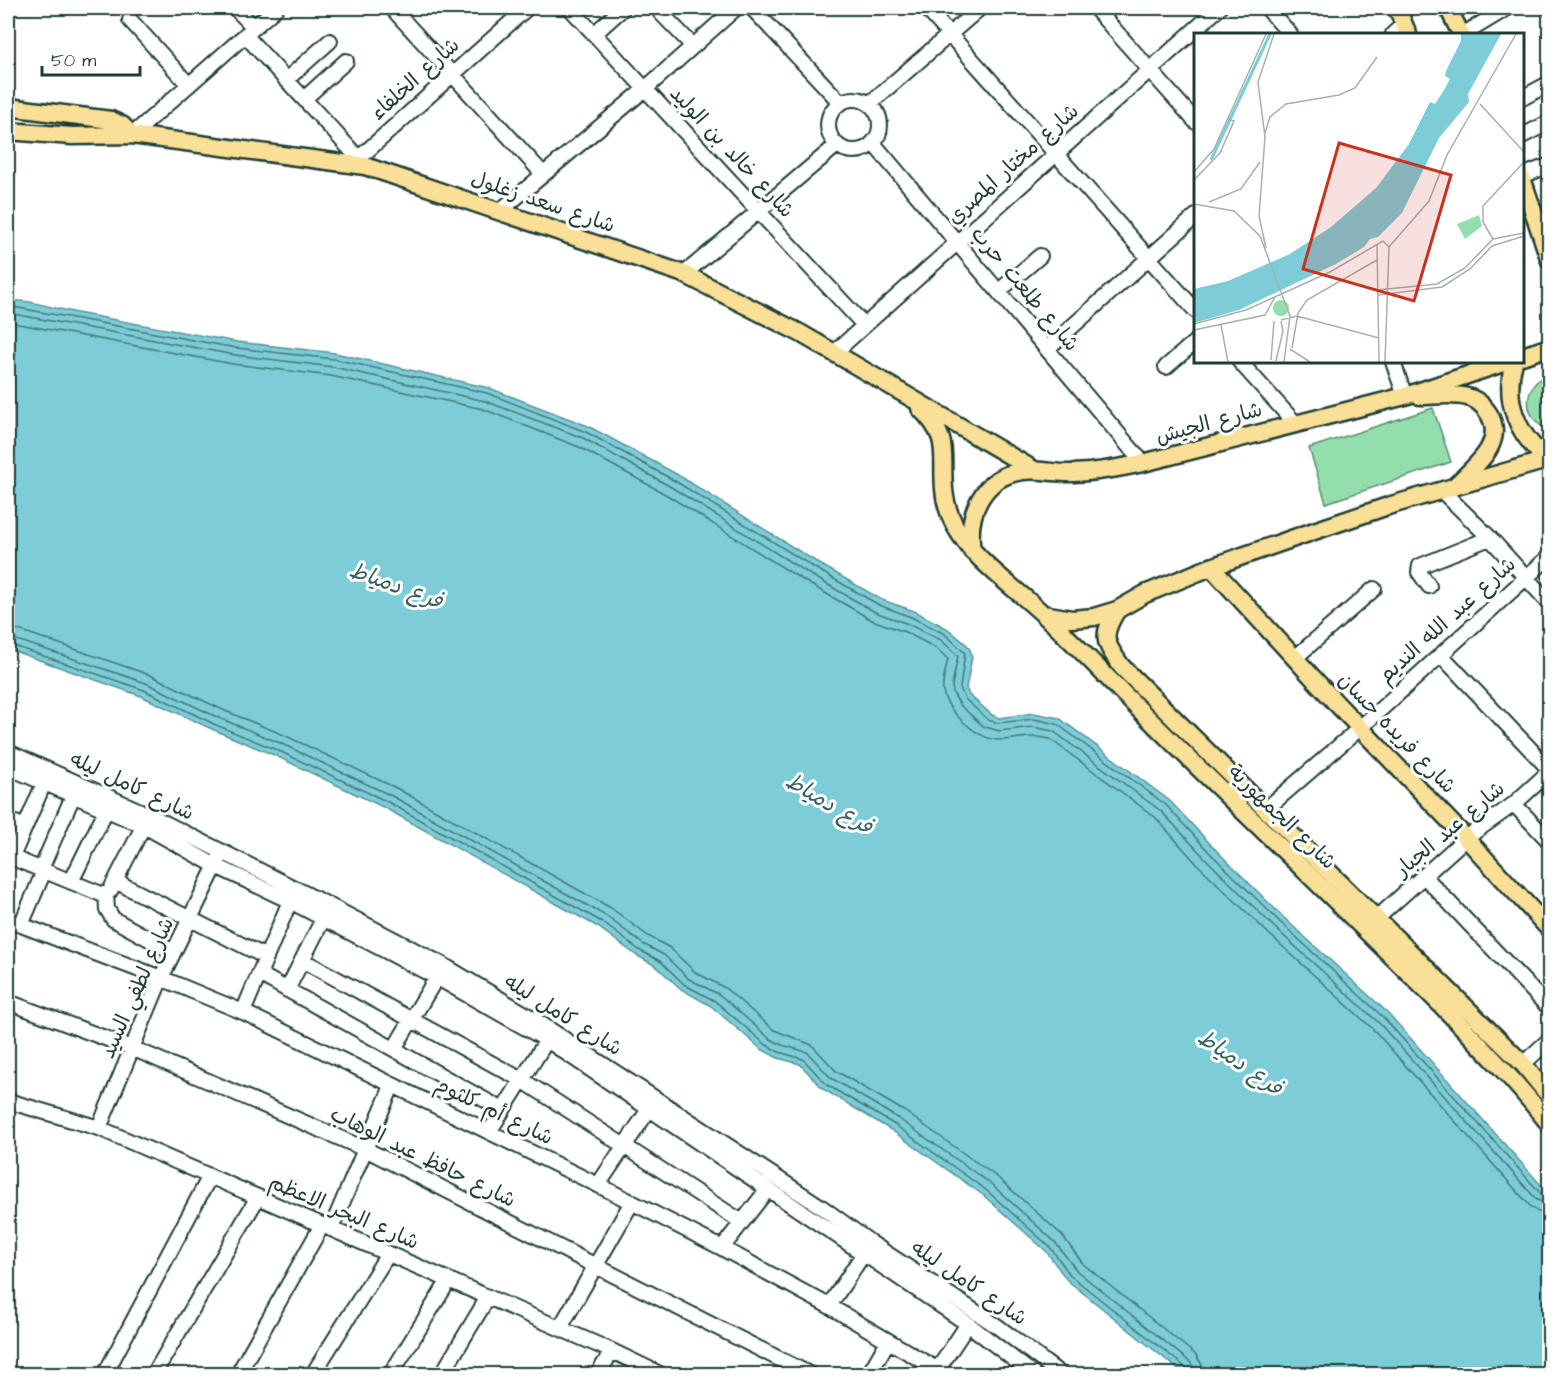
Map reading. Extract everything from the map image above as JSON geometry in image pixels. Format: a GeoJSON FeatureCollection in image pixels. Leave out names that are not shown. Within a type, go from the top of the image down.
{"type":"FeatureCollection","features":[{"type":"Feature","properties":{"kind":"main road"},"geometry":{"type":"LineString","coordinates":[[1397,8],[1402,31]]}},
{"type":"Feature","properties":{"kind":"main road"},"geometry":{"type":"LineString","coordinates":[[1448,8],[1461,33]]}},
{"type":"Feature","properties":{"kind":"main road","name":"شارع سعد زغلول"},"geometry":{"type":"LineString","coordinates":[[8,107],[111,120],[122,125],[132,135]]}},
{"type":"Feature","properties":{"kind":"main road","name":"شارع سعد زغلول"},"geometry":{"type":"LineString","coordinates":[[8,131],[72,136],[132,135],[362,162],[684,274],[835,352],[1035,471]]}},
{"type":"Feature","properties":{"kind":"main road"},"geometry":{"type":"LineString","coordinates":[[1524,190],[1550,261]]}},
{"type":"Feature","properties":{"kind":"main road"},"geometry":{"type":"LineString","coordinates":[[1524,355],[1550,347]]}},
{"type":"Feature","properties":{"kind":"main road","name":"شارع الجيش"},"geometry":{"type":"LineString","coordinates":[[972,551],[970,536],[975,507],[983,494],[1006,476],[1035,471],[1108,470],[1143,464],[1405,396],[1503,363]]}},
{"type":"Feature","properties":{"kind":"main road"},"geometry":{"type":"LineString","coordinates":[[1514,363],[1510,387],[1514,415],[1527,440],[1549,460]]}},
{"type":"Feature","properties":{"kind":"main road"},"geometry":{"type":"LineString","coordinates":[[1405,396],[1467,397],[1477,401],[1486,409],[1491,418],[1494,429],[1493,441],[1488,451],[1448,489]]}},
{"type":"Feature","properties":{"kind":"main road","name":"شارع سعد زغلول"},"geometry":{"type":"LineString","coordinates":[[911,399],[929,417],[942,440],[944,489],[948,512],[958,533],[972,551]]}},
{"type":"Feature","properties":{"kind":"main road"},"geometry":{"type":"LineString","coordinates":[[944,458],[955,441],[974,434]]}},
{"type":"Feature","properties":{"kind":"main road"},"geometry":{"type":"LineString","coordinates":[[1043,614],[1072,619],[1094,617],[1117,610],[1144,594],[1211,567],[1388,506],[1549,460]]}},
{"type":"Feature","properties":{"kind":"main road","name":"شارع الجمهورية"},"geometry":{"type":"LineString","coordinates":[[972,551],[998,578],[1043,614],[1423,986],[1495,1060],[1550,1125]]}},
{"type":"Feature","properties":{"kind":"main road","name":"شارع فريده حسان"},"geometry":{"type":"LineString","coordinates":[[1211,567],[1550,930]]}},
{"type":"Feature","properties":{"kind":"main road","name":"شارع الجمهورية"},"geometry":{"type":"LineString","coordinates":[[1117,610],[1109,623],[1105,636],[1109,649],[1122,667],[1523,1064],[1550,1097]]}},
{"type":"Feature","properties":{"kind":"street"},"geometry":{"type":"LineString","coordinates":[[235,8],[286,80],[362,162]]}},
{"type":"Feature","properties":{"kind":"street"},"geometry":{"type":"LineString","coordinates":[[132,135],[276,8]]}},
{"type":"Feature","properties":{"kind":"street"},"geometry":{"type":"LineString","coordinates":[[392,8],[543,174]]}},
{"type":"Feature","properties":{"kind":"street","name":"شارع الخلفاء"},"geometry":{"type":"LineString","coordinates":[[362,162],[453,74],[527,8]]}},
{"type":"Feature","properties":{"kind":"street","name":"شارع خالد بن الوليد"},"geometry":{"type":"LineString","coordinates":[[570,8],[864,325]]}},
{"type":"Feature","properties":{"kind":"street"},"geometry":{"type":"LineString","coordinates":[[594,34],[623,8]]}},
{"type":"Feature","properties":{"kind":"street"},"geometry":{"type":"LineString","coordinates":[[500,211],[645,89],[736,8]]}},
{"type":"Feature","properties":{"kind":"street"},"geometry":{"type":"LineString","coordinates":[[752,8],[840,102]]}},
{"type":"Feature","properties":{"kind":"street"},"geometry":{"type":"LineString","coordinates":[[926,8],[1194,309]]}},
{"type":"Feature","properties":{"kind":"street"},"geometry":{"type":"LineString","coordinates":[[869,104],[980,8]]}},
{"type":"Feature","properties":{"kind":"street"},"geometry":{"type":"LineString","coordinates":[[1095,8],[1194,120]]}},
{"type":"Feature","properties":{"kind":"street","name":"شارع مختار المصري"},"geometry":{"type":"LineString","coordinates":[[835,352],[1219,8]]}},
{"type":"Feature","properties":{"kind":"street"},"geometry":{"type":"LineString","coordinates":[[1267,8],[1289,33]]}},
{"type":"Feature","properties":{"kind":"street"},"geometry":{"type":"LineString","coordinates":[[1464,33],[1507,8]]}},
{"type":"Feature","properties":{"kind":"street"},"geometry":{"type":"LineString","coordinates":[[660,12],[693,46]]}},
{"type":"Feature","properties":{"kind":"street"},"geometry":{"type":"LineString","coordinates":[[130,20],[189,85]]}},
{"type":"Feature","properties":{"kind":"street"},"geometry":{"type":"LineString","coordinates":[[286,80],[330,41]]}},
{"type":"Feature","properties":{"kind":"street"},"geometry":{"type":"LineString","coordinates":[[304,99],[346,61]]}},
{"type":"Feature","properties":{"kind":"street"},"geometry":{"type":"LineString","coordinates":[[1524,97],[1550,83]]}},
{"type":"Feature","properties":{"kind":"street"},"geometry":{"type":"LineString","coordinates":[[855,98],[869,104],[875,110],[880,127],[873,143],[867,148],[852,151],[837,145],[828,131],[827,123],[833,108],[840,102],[855,98]]}},
{"type":"Feature","properties":{"kind":"street"},"geometry":{"type":"LineString","coordinates":[[1524,135],[1550,122]]}},
{"type":"Feature","properties":{"kind":"street","name":"شارع طلعت حرب"},"geometry":{"type":"LineString","coordinates":[[873,143],[1143,464]]}},
{"type":"Feature","properties":{"kind":"street"},"geometry":{"type":"LineString","coordinates":[[684,274],[837,145]]}},
{"type":"Feature","properties":{"kind":"street"},"geometry":{"type":"LineString","coordinates":[[1524,186],[1550,165]]}},
{"type":"Feature","properties":{"kind":"street"},"geometry":{"type":"LineString","coordinates":[[1047,349],[1194,218]]}},
{"type":"Feature","properties":{"kind":"street"},"geometry":{"type":"LineString","coordinates":[[999,291],[1040,256]]}},
{"type":"Feature","properties":{"kind":"street"},"geometry":{"type":"LineString","coordinates":[[1166,367],[1194,343]]}},
{"type":"Feature","properties":{"kind":"street"},"geometry":{"type":"LineString","coordinates":[[1241,363],[1295,423]]}},
{"type":"Feature","properties":{"kind":"street"},"geometry":{"type":"LineString","coordinates":[[1393,363],[1405,396]]}},
{"type":"Feature","properties":{"kind":"street"},"geometry":{"type":"LineString","coordinates":[[1448,489],[1550,604]]}},
{"type":"Feature","properties":{"kind":"street"},"geometry":{"type":"LineString","coordinates":[[1429,586],[1419,572],[1420,566],[1490,538]]}},
{"type":"Feature","properties":{"kind":"street","name":"شارع عبد الله النديم"},"geometry":{"type":"LineString","coordinates":[[1265,810],[1360,728],[1550,556]]}},
{"type":"Feature","properties":{"kind":"street"},"geometry":{"type":"LineString","coordinates":[[1296,657],[1374,589]]}},
{"type":"Feature","properties":{"kind":"street"},"geometry":{"type":"LineString","coordinates":[[1441,655],[1550,770]]}},
{"type":"Feature","properties":{"kind":"street","name":"شارع كامل ليله"},"geometry":{"type":"LineString","coordinates":[[8,752],[147,821],[222,852],[330,906],[440,971],[547,1040],[820,1206],[868,1248],[1033,1374]]}},
{"type":"Feature","properties":{"kind":"street","name":"شارع كامل ليله"},"geometry":{"type":"LineString","coordinates":[[8,768],[106,810],[147,821],[216,866],[323,919],[440,971],[532,1018],[767,1190],[997,1326],[1060,1374]]}},
{"type":"Feature","properties":{"kind":"street","name":"شارع عبد الجبار"},"geometry":{"type":"LineString","coordinates":[[1376,919],[1466,838],[1514,804],[1550,770]]}},
{"type":"Feature","properties":{"kind":"street"},"geometry":{"type":"LineString","coordinates":[[44,783],[10,856],[101,894],[110,891],[147,821]]}},
{"type":"Feature","properties":{"kind":"street"},"geometry":{"type":"LineString","coordinates":[[21,925],[73,796]]}},
{"type":"Feature","properties":{"kind":"street"},"geometry":{"type":"LineString","coordinates":[[1514,804],[1550,842]]}},
{"type":"Feature","properties":{"kind":"street"},"geometry":{"type":"LineString","coordinates":[[71,882],[106,810]]}},
{"type":"Feature","properties":{"kind":"street"},"geometry":{"type":"LineString","coordinates":[[8,820],[25,827]]}},
{"type":"Feature","properties":{"kind":"street","name":"شارع لطفي السيد"},"geometry":{"type":"LineString","coordinates":[[99,1128],[161,978],[222,852]]}},
{"type":"Feature","properties":{"kind":"street"},"geometry":{"type":"LineString","coordinates":[[1424,876],[1550,1009]]}},
{"type":"Feature","properties":{"kind":"street"},"geometry":{"type":"LineString","coordinates":[[115,881],[266,957]]}},
{"type":"Feature","properties":{"kind":"street"},"geometry":{"type":"LineString","coordinates":[[106,894],[107,909],[113,919],[173,952]]}},
{"type":"Feature","properties":{"kind":"street"},"geometry":{"type":"LineString","coordinates":[[243,1012],[290,901]]}},
{"type":"Feature","properties":{"kind":"street"},"geometry":{"type":"LineString","coordinates":[[287,990],[330,906]]}},
{"type":"Feature","properties":{"kind":"street","name":"شارع أم كلثوم"},"geometry":{"type":"LineString","coordinates":[[8,920],[243,1012],[722,1248],[829,1306],[935,1371]]}},
{"type":"Feature","properties":{"kind":"street"},"geometry":{"type":"LineString","coordinates":[[302,960],[522,1080],[742,1222]]}},
{"type":"Feature","properties":{"kind":"street"},"geometry":{"type":"LineString","coordinates":[[394,1049],[440,971]]}},
{"type":"Feature","properties":{"kind":"street"},"geometry":{"type":"LineString","coordinates":[[259,974],[503,1110]]}},
{"type":"Feature","properties":{"kind":"street","name":"شارع حافظ عبد الوهاب"},"geometry":{"type":"LineString","coordinates":[[8,1002],[132,1048],[365,1149],[809,1374]]}},
{"type":"Feature","properties":{"kind":"street"},"geometry":{"type":"LineString","coordinates":[[1523,1064],[1550,1039]]}},
{"type":"Feature","properties":{"kind":"street"},"geometry":{"type":"LineString","coordinates":[[489,1132],[547,1040]]}},
{"type":"Feature","properties":{"kind":"street"},"geometry":{"type":"LineString","coordinates":[[238,1374],[326,1227],[365,1149],[392,1086]]}},
{"type":"Feature","properties":{"kind":"street","name":"شارع البحر الاعظم"},"geometry":{"type":"LineString","coordinates":[[8,1101],[99,1128],[560,1328],[660,1374]]}},
{"type":"Feature","properties":{"kind":"street"},"geometry":{"type":"LineString","coordinates":[[598,1185],[652,1104]]}},
{"type":"Feature","properties":{"kind":"street"},"geometry":{"type":"LineString","coordinates":[[105,1374],[210,1176]]}},
{"type":"Feature","properties":{"kind":"street"},"geometry":{"type":"LineString","coordinates":[[722,1248],[767,1190]]}},
{"type":"Feature","properties":{"kind":"street"},"geometry":{"type":"LineString","coordinates":[[154,1374],[258,1197]]}},
{"type":"Feature","properties":{"kind":"street"},"geometry":{"type":"LineString","coordinates":[[560,1328],[632,1202]]}},
{"type":"Feature","properties":{"kind":"street"},"geometry":{"type":"LineString","coordinates":[[829,1306],[868,1248]]}},
{"type":"Feature","properties":{"kind":"street"},"geometry":{"type":"LineString","coordinates":[[313,1374],[388,1254]]}},
{"type":"Feature","properties":{"kind":"street"},"geometry":{"type":"LineString","coordinates":[[391,1374],[449,1280]]}},
{"type":"Feature","properties":{"kind":"street"},"geometry":{"type":"LineString","coordinates":[[442,1374],[488,1297]]}},
{"type":"Feature","properties":{"kind":"street"},"geometry":{"type":"LineString","coordinates":[[935,1371],[968,1324]]}},
{"type":"Feature","properties":{"kind":"street"},"geometry":{"type":"LineString","coordinates":[[869,1374],[888,1341]]}},
{"type":"Feature","properties":{"kind":"street"},"geometry":{"type":"LineString","coordinates":[[598,1374],[612,1351]]}},
{"type":"Feature","properties":{"kind":"green space"},"geometry":{"type":"Polygon","coordinates":[[[1550,374],[1549,430],[1534,418],[1528,402],[1533,386],[1550,374]]]}},
{"type":"Feature","properties":{"kind":"green space"},"geometry":{"type":"Polygon","coordinates":[[[1433,408],[1451,462],[1326,503],[1309,448],[1433,408]]]}},
{"type":"Feature","properties":{"kind":"water","name":"فرع دمياط"},"geometry":{"type":"Polygon","coordinates":[[[8,300],[30,302],[77,313],[237,342],[335,353],[489,388],[588,426],[678,475],[818,563],[882,600],[914,611],[948,629],[970,650],[972,657],[966,688],[969,695],[992,715],[999,718],[1034,713],[1059,718],[1170,801],[1284,918],[1388,1013],[1549,1194],[1549,1374],[1184,1374],[1067,1280],[1046,1251],[983,1195],[891,1130],[823,1089],[800,1064],[778,1058],[761,1049],[711,1006],[681,989],[656,966],[636,955],[598,927],[385,808],[274,755],[141,696],[8,649],[8,300]]]}}]}
